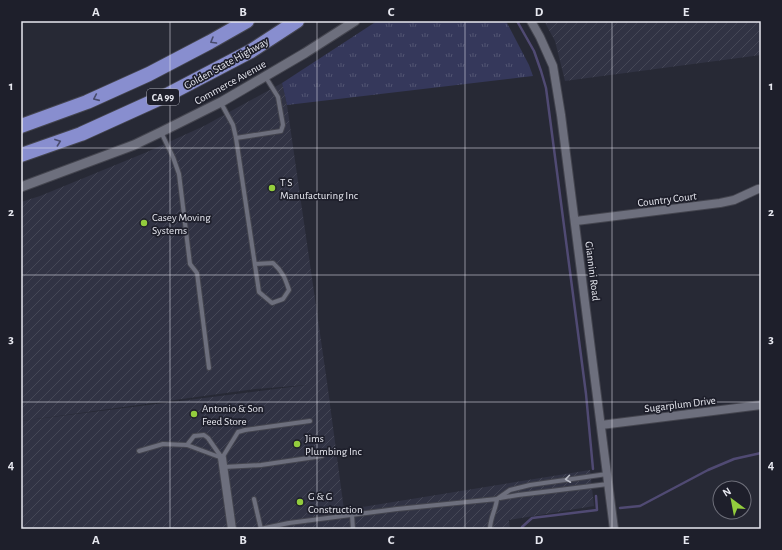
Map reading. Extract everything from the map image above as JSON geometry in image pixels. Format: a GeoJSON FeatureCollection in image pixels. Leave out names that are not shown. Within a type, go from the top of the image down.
{"type":"FeatureCollection","features":[{"type":"Feature","properties":{"kind":"highway","name":"CA 99"},"geometry":{"type":"LineString","coordinates":[[21,126],[87,102],[149,74],[247,21]]}},
{"type":"Feature","properties":{"kind":"highway","name":"Golden State Highway"},"geometry":{"type":"LineString","coordinates":[[21,155],[81,134],[167,96],[251,51],[297,21]]}},
{"type":"Feature","properties":{"kind":"street","name":"Commerce Avenue"},"geometry":{"type":"LineString","coordinates":[[21,187],[134,146],[220,102],[305,53],[355,21]]}},
{"type":"Feature","properties":{"kind":"street","name":"Giannini Road"},"geometry":{"type":"LineString","coordinates":[[531,21],[553,66],[562,115],[614,529]]}},
{"type":"Feature","properties":{"kind":"street","name":"Country Court"},"geometry":{"type":"LineString","coordinates":[[576,222],[720,203],[734,200],[758,189]]}},
{"type":"Feature","properties":{"kind":"street","name":"Sugarplum Drive"},"geometry":{"type":"LineString","coordinates":[[601,425],[761,404]]}},
{"type":"Feature","properties":{"kind":"street"},"geometry":{"type":"LineString","coordinates":[[222,458],[232,529]]}},
{"type":"Feature","properties":{"kind":"lane"},"geometry":{"type":"LineString","coordinates":[[236,138],[281,131],[283,125],[278,98],[265,76]]}},
{"type":"Feature","properties":{"kind":"lane"},"geometry":{"type":"LineString","coordinates":[[220,102],[233,125],[236,138],[259,292],[272,303],[283,299],[289,290],[285,276],[279,268],[272,263],[255,264]]}},
{"type":"Feature","properties":{"kind":"lane"},"geometry":{"type":"LineString","coordinates":[[161,132],[179,174],[190,264],[197,273],[209,368]]}},
{"type":"Feature","properties":{"kind":"lane"},"geometry":{"type":"LineString","coordinates":[[222,458],[238,432],[310,421]]}},
{"type":"Feature","properties":{"kind":"lane"},"geometry":{"type":"LineString","coordinates":[[187,445],[194,436],[204,435],[208,438],[222,458]]}},
{"type":"Feature","properties":{"kind":"lane"},"geometry":{"type":"LineString","coordinates":[[139,451],[163,444],[187,445],[222,458]]}},
{"type":"Feature","properties":{"kind":"lane"},"geometry":{"type":"LineString","coordinates":[[224,467],[261,465],[322,456]]}},
{"type":"Feature","properties":{"kind":"lane"},"geometry":{"type":"LineString","coordinates":[[490,529],[497,499],[510,490],[530,485],[607,474]]}},
{"type":"Feature","properties":{"kind":"lane"},"geometry":{"type":"LineString","coordinates":[[254,499],[260,529],[289,523],[405,508],[497,499],[518,494],[608,484]]}},
{"type":"Feature","properties":{"kind":"lane"},"geometry":{"type":"LineString","coordinates":[[352,515],[353,529]]}},
{"type":"Feature","properties":{"kind":"shaded area"},"geometry":{"type":"Polygon","coordinates":[[[544,21],[761,21],[761,55],[565,81],[555,41],[544,21]]]}},
{"type":"Feature","properties":{"kind":"shaded area"},"geometry":{"type":"Polygon","coordinates":[[[282,83],[287,105],[344,510],[590,470],[594,506],[509,520],[510,529],[21,529],[21,202],[40,196],[147,152],[204,126],[282,83]],[[307,385],[255,389],[21,421],[307,385]]]}},
{"type":"Feature","properties":{"kind":"green space"},"geometry":{"type":"Polygon","coordinates":[[[377,21],[506,21],[529,65],[533,76],[287,105],[282,83],[377,21]]]}},
{"type":"Feature","properties":{"kind":"waterway"},"geometry":{"type":"LineString","coordinates":[[517,21],[534,51],[546,88],[586,394],[593,469]]}},
{"type":"Feature","properties":{"kind":"waterway"},"geometry":{"type":"LineString","coordinates":[[620,508],[640,506],[708,470],[734,459],[761,453]]}},
{"type":"Feature","properties":{"kind":"waterway"},"geometry":{"type":"LineString","coordinates":[[522,529],[522,527],[532,518],[597,510],[596,496]]}},
{"type":"Feature","properties":{"kind":"place","name":"T S Manufacturing Inc"},"geometry":{"type":"Point","coordinates":[272,188]}},
{"type":"Feature","properties":{"kind":"place","name":"Casey Moving Systems"},"geometry":{"type":"Point","coordinates":[144,223]}},
{"type":"Feature","properties":{"kind":"place","name":"Antonio & Son Feed Store"},"geometry":{"type":"Point","coordinates":[194,414]}},
{"type":"Feature","properties":{"kind":"place","name":"Jims Plumbing Inc"},"geometry":{"type":"Point","coordinates":[297,444]}},
{"type":"Feature","properties":{"kind":"place","name":"G & G Construction"},"geometry":{"type":"Point","coordinates":[300,502]}}]}
